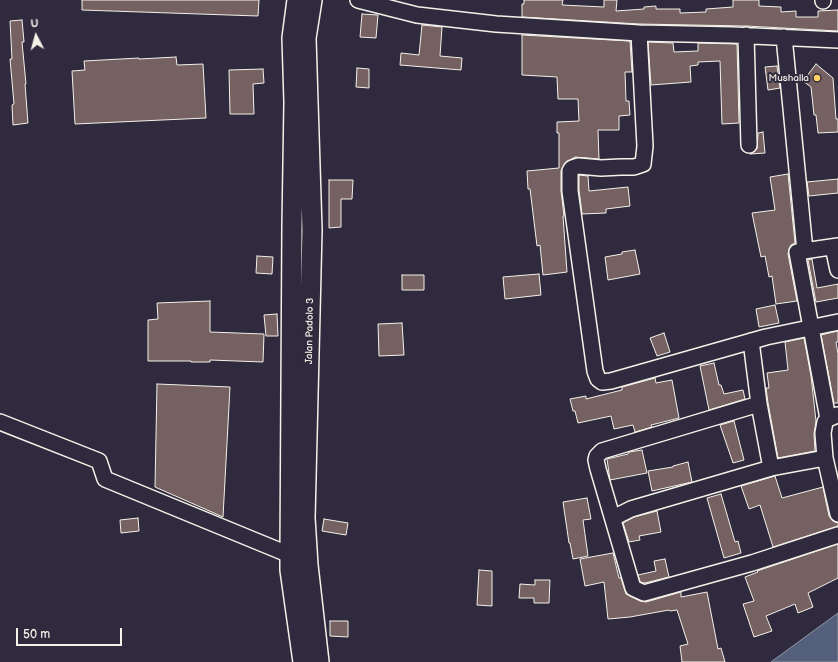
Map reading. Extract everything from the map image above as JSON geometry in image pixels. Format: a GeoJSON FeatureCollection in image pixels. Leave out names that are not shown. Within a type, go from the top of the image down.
{"type":"FeatureCollection","features":[{"type":"Feature","properties":{"kind":"street","name":"Jalan Padolo 3"},"geometry":{"type":"LineString","coordinates":[[297,0],[299,38],[294,102],[301,314],[305,518],[308,565],[319,662]]}},
{"type":"Feature","properties":{"kind":"street","name":"Jalan Padolo 3"},"geometry":{"type":"LineString","coordinates":[[299,38],[312,0]]}},
{"type":"Feature","properties":{"kind":"street"},"geometry":{"type":"LineString","coordinates":[[358,0],[417,15],[496,24],[639,33],[746,35],[838,40]]}},
{"type":"Feature","properties":{"kind":"street"},"geometry":{"type":"LineString","coordinates":[[639,33],[645,146],[643,164],[634,167],[578,166],[572,168],[570,171],[572,199],[595,371],[598,379],[602,382],[611,381],[751,340],[838,322]]}},
{"type":"Feature","properties":{"kind":"street"},"geometry":{"type":"LineString","coordinates":[[746,35],[749,145]]}},
{"type":"Feature","properties":{"kind":"street"},"geometry":{"type":"LineString","coordinates":[[784,37],[805,251]]}},
{"type":"Feature","properties":{"kind":"street"},"geometry":{"type":"LineString","coordinates":[[838,270],[836,246],[797,252],[810,328],[833,417],[823,426],[823,433],[825,458],[835,487],[838,514]]}},
{"type":"Feature","properties":{"kind":"street","name":"Jalan Padolo 3"},"geometry":{"type":"LineString","coordinates":[[301,314],[290,570],[303,662]]}},
{"type":"Feature","properties":{"kind":"street"},"geometry":{"type":"LineString","coordinates":[[751,340],[759,404],[771,468]]}},
{"type":"Feature","properties":{"kind":"street"},"geometry":{"type":"LineString","coordinates":[[759,404],[599,453],[596,460],[633,588],[644,593],[752,563],[838,535]]}},
{"type":"Feature","properties":{"kind":"street"},"geometry":{"type":"LineString","coordinates":[[0,422],[99,461],[104,479],[290,555]]}},
{"type":"Feature","properties":{"kind":"street"},"geometry":{"type":"LineString","coordinates":[[612,518],[630,509],[771,468],[825,458]]}},
{"type":"Feature","properties":{"kind":"water"},"geometry":{"type":"Polygon","coordinates":[[[838,613],[838,662],[771,662],[838,613]]]}},
{"type":"Feature","properties":{"kind":"building"},"geometry":{"type":"Polygon","coordinates":[[[82,0],[259,0],[258,16],[82,10],[82,0]]]}},
{"type":"Feature","properties":{"kind":"building"},"geometry":{"type":"Polygon","coordinates":[[[524,0],[563,0],[562,5],[604,7],[604,0],[617,0],[616,11],[644,9],[644,7],[656,6],[656,9],[680,9],[680,13],[706,12],[706,9],[733,7],[733,0],[759,0],[759,6],[781,7],[781,12],[796,11],[796,17],[818,17],[818,11],[838,10],[838,31],[746,26],[639,24],[522,17],[522,4],[524,4],[524,0]]]}},
{"type":"Feature","properties":{"kind":"building"},"geometry":{"type":"Polygon","coordinates":[[[362,14],[378,15],[376,38],[360,37],[362,14]]]}},
{"type":"Feature","properties":{"kind":"building"},"geometry":{"type":"Polygon","coordinates":[[[22,20],[24,42],[22,42],[28,123],[13,125],[12,105],[14,104],[10,59],[12,59],[10,21],[22,20]]]}},
{"type":"Feature","properties":{"kind":"building"},"geometry":{"type":"Polygon","coordinates":[[[422,25],[442,27],[440,56],[462,58],[461,70],[400,65],[401,53],[419,55],[422,25]]]}},
{"type":"Feature","properties":{"kind":"building"},"geometry":{"type":"Polygon","coordinates":[[[522,35],[630,41],[632,72],[625,72],[626,101],[629,101],[630,115],[619,116],[619,130],[598,130],[599,159],[575,157],[565,163],[561,171],[567,272],[543,275],[540,245],[537,246],[530,189],[528,189],[527,171],[559,168],[559,133],[557,133],[557,122],[579,121],[578,99],[558,99],[557,77],[522,75],[522,35]]]}},
{"type":"Feature","properties":{"kind":"building"},"geometry":{"type":"Polygon","coordinates":[[[648,42],[673,43],[674,52],[698,51],[698,43],[737,44],[739,123],[722,124],[720,61],[698,62],[698,65],[690,66],[691,82],[651,85],[648,42]]]}},
{"type":"Feature","properties":{"kind":"building"},"geometry":{"type":"Polygon","coordinates":[[[176,57],[177,65],[203,64],[206,118],[75,124],[72,71],[85,70],[84,61],[176,57]]]}},
{"type":"Feature","properties":{"kind":"building"},"geometry":{"type":"Polygon","coordinates":[[[816,64],[833,78],[838,132],[818,133],[816,115],[814,115],[811,87],[803,81],[816,64]]]}},
{"type":"Feature","properties":{"kind":"building"},"geometry":{"type":"Polygon","coordinates":[[[777,66],[780,88],[768,90],[765,67],[777,66]]]}},
{"type":"Feature","properties":{"kind":"building"},"geometry":{"type":"Polygon","coordinates":[[[357,68],[369,69],[369,88],[356,87],[357,68]]]}},
{"type":"Feature","properties":{"kind":"building"},"geometry":{"type":"Polygon","coordinates":[[[263,69],[264,83],[253,84],[254,114],[230,114],[229,70],[263,69]]]}},
{"type":"Feature","properties":{"kind":"building"},"geometry":{"type":"Polygon","coordinates":[[[763,132],[765,153],[750,154],[757,149],[758,133],[763,132]]]}},
{"type":"Feature","properties":{"kind":"building"},"geometry":{"type":"Polygon","coordinates":[[[788,174],[795,243],[791,245],[788,254],[797,301],[776,304],[772,276],[769,277],[765,256],[761,257],[752,213],[775,210],[770,177],[788,174]]]}},
{"type":"Feature","properties":{"kind":"building"},"geometry":{"type":"Polygon","coordinates":[[[579,175],[588,176],[589,191],[628,187],[630,206],[606,209],[606,213],[582,214],[579,175]]]}},
{"type":"Feature","properties":{"kind":"building"},"geometry":{"type":"Polygon","coordinates":[[[838,179],[838,193],[809,196],[807,182],[838,179]]]}},
{"type":"Feature","properties":{"kind":"building"},"geometry":{"type":"Polygon","coordinates":[[[329,180],[353,180],[352,199],[341,199],[341,227],[329,228],[329,180]]]}},
{"type":"Feature","properties":{"kind":"building"},"geometry":{"type":"Polygon","coordinates":[[[635,250],[640,274],[608,280],[605,257],[635,250]]]}},
{"type":"Feature","properties":{"kind":"building"},"geometry":{"type":"Polygon","coordinates":[[[257,256],[273,257],[272,274],[256,273],[257,256]]]}},
{"type":"Feature","properties":{"kind":"building"},"geometry":{"type":"Polygon","coordinates":[[[812,259],[817,288],[838,284],[838,298],[816,302],[808,260],[812,259]]]}},
{"type":"Feature","properties":{"kind":"building"},"geometry":{"type":"Polygon","coordinates":[[[539,274],[541,295],[505,299],[503,277],[539,274]]]}},
{"type":"Feature","properties":{"kind":"building"},"geometry":{"type":"Polygon","coordinates":[[[402,275],[424,275],[424,290],[402,290],[402,275]]]}},
{"type":"Feature","properties":{"kind":"building"},"geometry":{"type":"Polygon","coordinates":[[[210,301],[210,332],[264,334],[263,362],[210,360],[210,362],[148,361],[148,320],[158,319],[157,303],[210,301]]]}},
{"type":"Feature","properties":{"kind":"building"},"geometry":{"type":"Polygon","coordinates":[[[775,305],[779,323],[759,327],[756,309],[775,305]]]}},
{"type":"Feature","properties":{"kind":"building"},"geometry":{"type":"Polygon","coordinates":[[[277,314],[278,336],[266,336],[264,315],[277,314]]]}},
{"type":"Feature","properties":{"kind":"building"},"geometry":{"type":"Polygon","coordinates":[[[402,323],[404,355],[379,356],[378,324],[402,323]]]}},
{"type":"Feature","properties":{"kind":"building"},"geometry":{"type":"Polygon","coordinates":[[[838,331],[838,342],[836,342],[838,354],[838,403],[834,403],[821,335],[838,331]]]}},
{"type":"Feature","properties":{"kind":"building"},"geometry":{"type":"Polygon","coordinates":[[[664,333],[670,352],[657,356],[650,338],[664,333]]]}},
{"type":"Feature","properties":{"kind":"building"},"geometry":{"type":"Polygon","coordinates":[[[804,338],[811,376],[816,421],[814,434],[815,451],[778,458],[766,388],[769,388],[767,373],[788,370],[785,342],[804,338]]]}},
{"type":"Feature","properties":{"kind":"building"},"geometry":{"type":"Polygon","coordinates":[[[714,363],[719,385],[721,385],[724,394],[743,390],[745,399],[709,410],[700,366],[714,363]]]}},
{"type":"Feature","properties":{"kind":"building"},"geometry":{"type":"Polygon","coordinates":[[[655,378],[656,383],[672,380],[679,418],[651,425],[652,427],[635,432],[633,425],[614,429],[611,416],[578,423],[570,399],[586,396],[586,399],[622,390],[622,387],[655,378]]]}},
{"type":"Feature","properties":{"kind":"building"},"geometry":{"type":"Polygon","coordinates":[[[157,384],[230,387],[223,517],[155,487],[157,384]]]}},
{"type":"Feature","properties":{"kind":"building"},"geometry":{"type":"Polygon","coordinates":[[[734,421],[744,460],[733,463],[720,425],[734,421]]]}},
{"type":"Feature","properties":{"kind":"building"},"geometry":{"type":"Polygon","coordinates":[[[642,450],[647,473],[610,480],[607,459],[628,454],[629,452],[642,450]]]}},
{"type":"Feature","properties":{"kind":"building"},"geometry":{"type":"Polygon","coordinates":[[[688,462],[692,482],[652,491],[648,471],[673,467],[688,462]]]}},
{"type":"Feature","properties":{"kind":"building"},"geometry":{"type":"Polygon","coordinates":[[[775,476],[782,498],[823,487],[829,516],[832,520],[838,523],[838,526],[773,547],[760,505],[749,509],[741,486],[775,476]]]}},
{"type":"Feature","properties":{"kind":"building"},"geometry":{"type":"Polygon","coordinates":[[[721,494],[735,542],[738,541],[741,553],[724,558],[707,498],[721,494]]]}},
{"type":"Feature","properties":{"kind":"building"},"geometry":{"type":"Polygon","coordinates":[[[587,498],[591,519],[583,520],[588,556],[573,559],[563,502],[587,498]]]}},
{"type":"Feature","properties":{"kind":"building"},"geometry":{"type":"Polygon","coordinates":[[[657,511],[661,532],[639,536],[640,540],[629,542],[623,523],[634,517],[657,511]]]}},
{"type":"Feature","properties":{"kind":"building"},"geometry":{"type":"Polygon","coordinates":[[[138,518],[139,531],[121,533],[120,520],[138,518]]]}},
{"type":"Feature","properties":{"kind":"building"},"geometry":{"type":"Polygon","coordinates":[[[324,519],[348,523],[346,535],[322,531],[324,519]]]}},
{"type":"Feature","properties":{"kind":"building"},"geometry":{"type":"Polygon","coordinates":[[[838,544],[838,578],[808,593],[813,607],[798,613],[795,604],[766,616],[772,631],[754,637],[743,604],[754,601],[745,577],[758,572],[757,571],[838,544]]]}},
{"type":"Feature","properties":{"kind":"building"},"geometry":{"type":"Polygon","coordinates":[[[613,553],[619,578],[621,578],[626,594],[640,601],[646,602],[681,592],[681,597],[707,592],[718,649],[721,648],[725,662],[682,662],[680,646],[688,644],[677,610],[608,619],[604,582],[585,586],[580,559],[613,553]]]}},
{"type":"Feature","properties":{"kind":"building"},"geometry":{"type":"Polygon","coordinates":[[[665,559],[669,577],[645,583],[640,582],[638,575],[656,571],[654,561],[665,559]]]}},
{"type":"Feature","properties":{"kind":"building"},"geometry":{"type":"Polygon","coordinates":[[[479,570],[492,571],[492,606],[477,605],[479,570]]]}},
{"type":"Feature","properties":{"kind":"building"},"geometry":{"type":"Polygon","coordinates":[[[535,580],[550,580],[549,603],[534,603],[534,598],[519,598],[520,584],[535,585],[535,580]]]}},
{"type":"Feature","properties":{"kind":"building"},"geometry":{"type":"Polygon","coordinates":[[[330,621],[348,621],[348,637],[330,636],[330,621]]]}},
{"type":"Feature","properties":{"kind":"place","name":"Mushalla"},"geometry":{"type":"Point","coordinates":[817,78]}}]}
